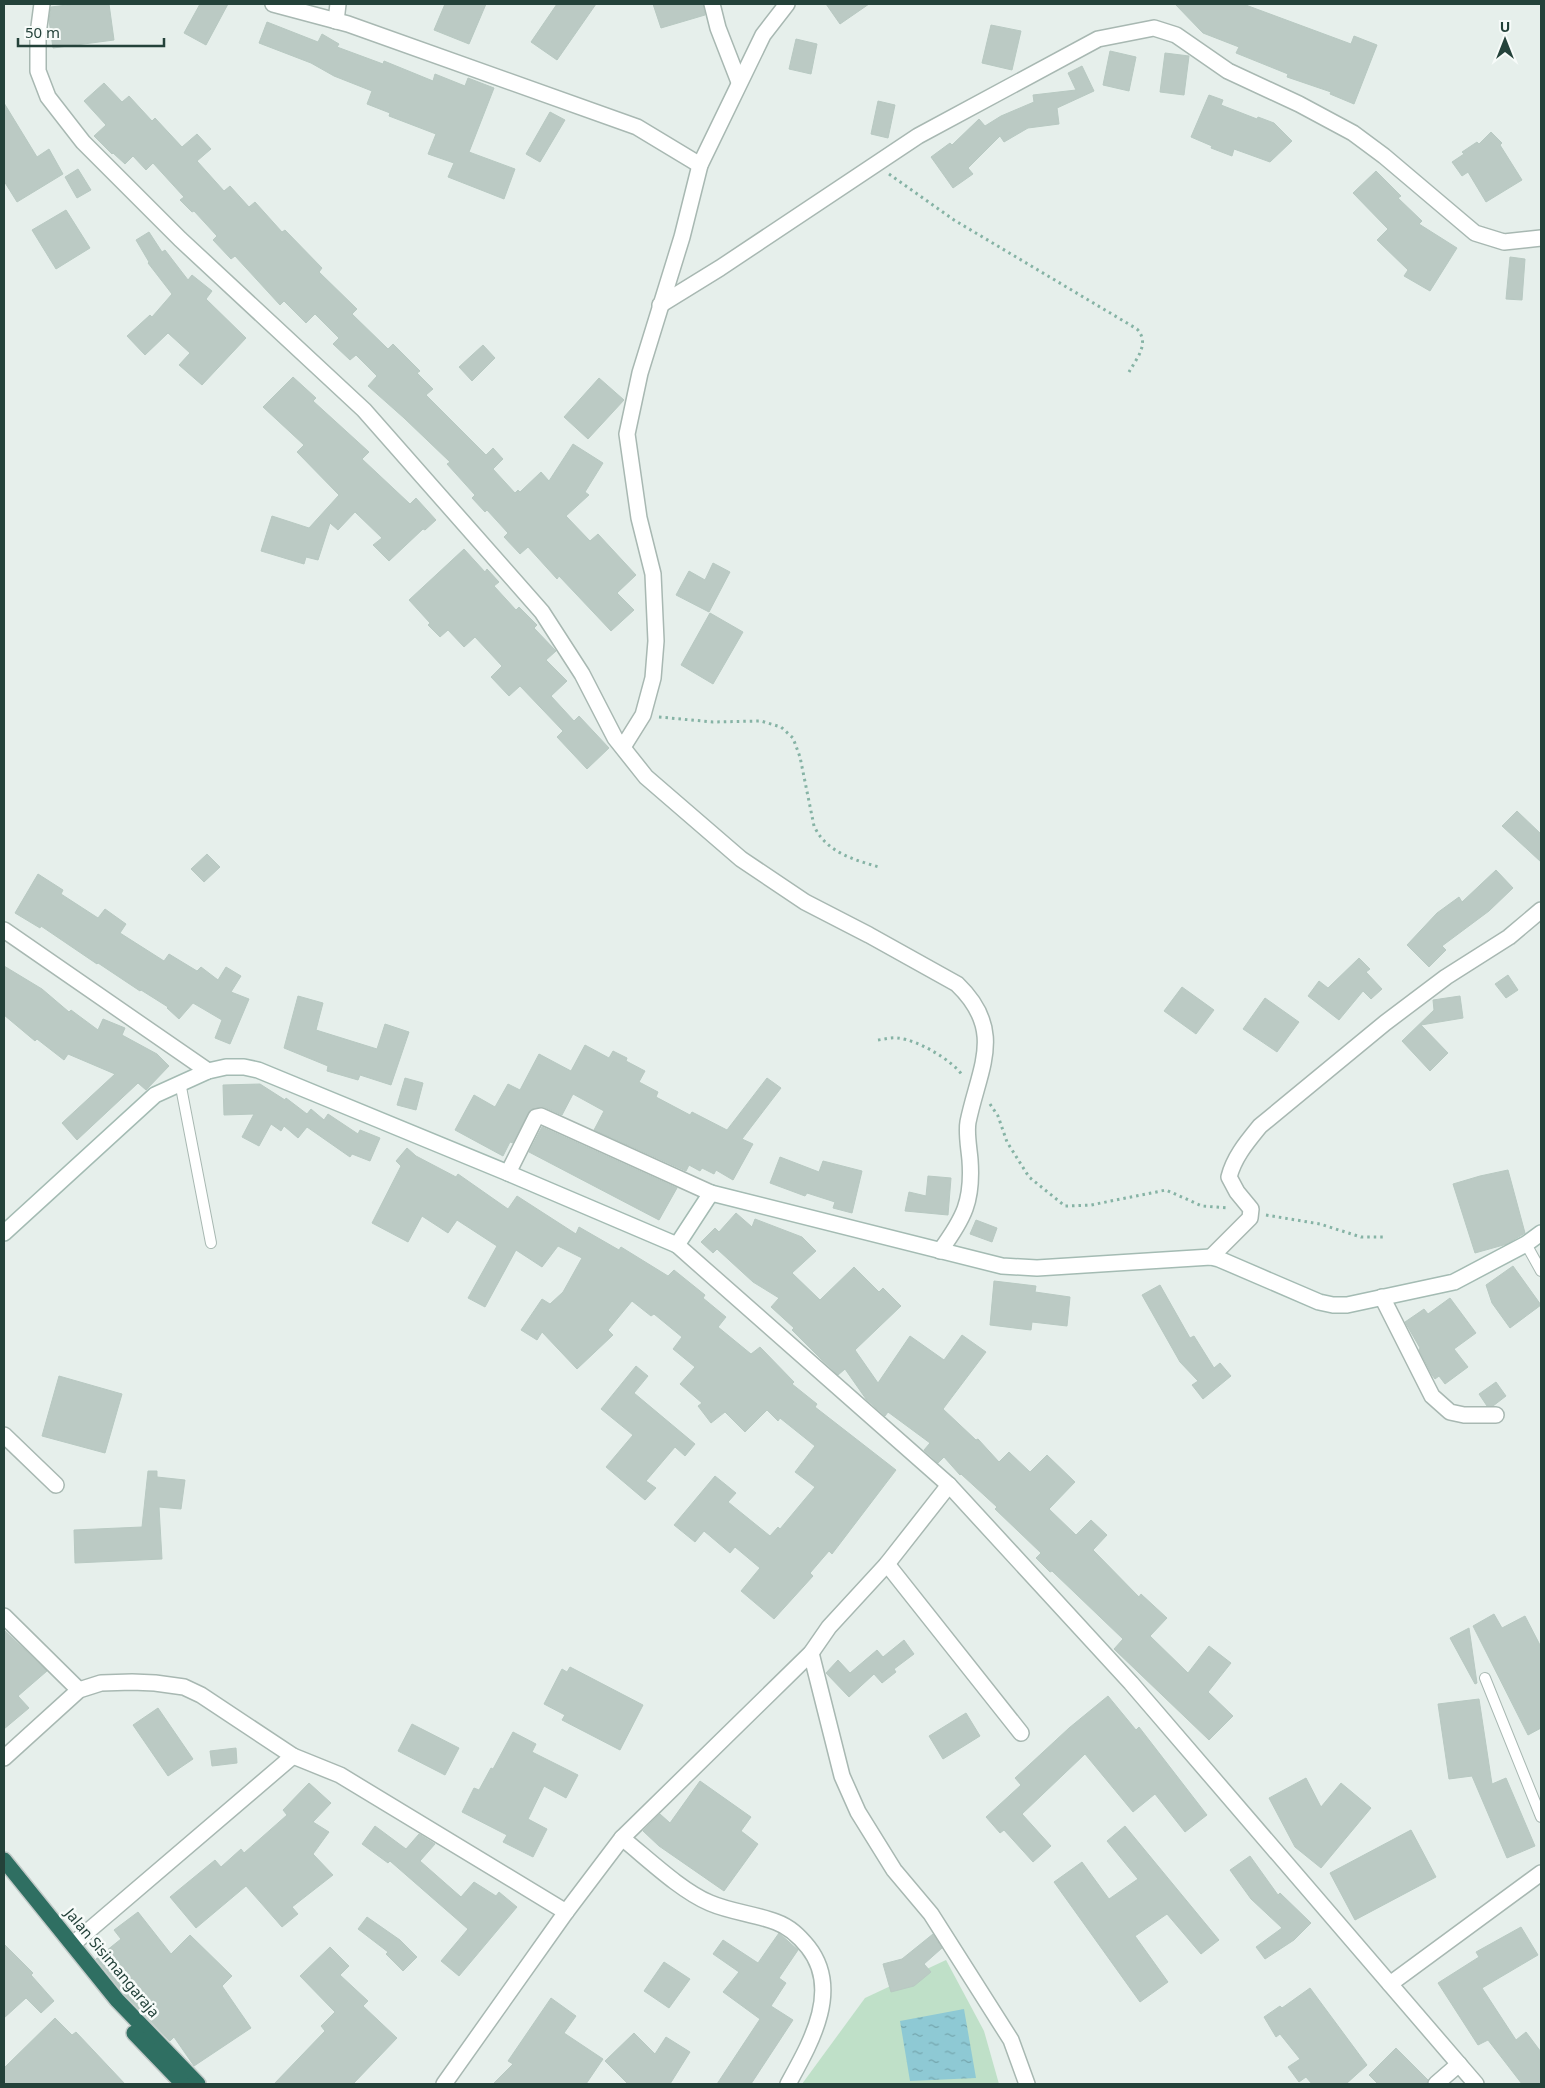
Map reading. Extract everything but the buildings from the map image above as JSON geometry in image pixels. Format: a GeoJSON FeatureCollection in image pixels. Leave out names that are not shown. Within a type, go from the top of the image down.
{"type":"FeatureCollection","features":[{"type":"Feature","properties":{"kind":"highway","name":"Jalan Sisimangaraja"},"geometry":{"type":"LineString","coordinates":[[4,1860],[116,2000],[198,2084]]}},
{"type":"Feature","properties":{"kind":"highway","name":"Jalan Sisimangaraja"},"geometry":{"type":"LineString","coordinates":[[4,1876],[109,2007],[183,2084]]}},
{"type":"Feature","properties":{"kind":"street"},"geometry":{"type":"LineString","coordinates":[[42,4],[38,34],[38,71],[48,97],[83,142],[180,239],[364,410],[542,612],[582,674],[616,738],[646,777],[741,859],[805,902],[957,984],[977,1009],[984,1032],[986,1054],[968,1124],[972,1182],[970,1195],[958,1225],[940,1251]]}},
{"type":"Feature","properties":{"kind":"street"},"geometry":{"type":"LineString","coordinates":[[273,4],[336,21],[637,127],[700,164]]}},
{"type":"Feature","properties":{"kind":"street"},"geometry":{"type":"LineString","coordinates":[[336,21],[338,4]]}},
{"type":"Feature","properties":{"kind":"street"},"geometry":{"type":"LineString","coordinates":[[712,4],[718,28],[739,82]]}},
{"type":"Feature","properties":{"kind":"street"},"geometry":{"type":"LineString","coordinates":[[623,747],[643,715],[653,678],[656,640],[653,574],[639,518],[627,434],[640,373],[682,237],[700,164],[763,35],[787,4]]}},
{"type":"Feature","properties":{"kind":"street"},"geometry":{"type":"LineString","coordinates":[[660,305],[720,268],[918,136],[1098,38],[1154,28],[1176,35],[1228,71],[1299,104],[1353,133],[1384,156],[1475,234],[1504,242],[1541,238]]}},
{"type":"Feature","properties":{"kind":"street"},"geometry":{"type":"LineString","coordinates":[[1211,1258],[1244,1225],[1252,1212],[1248,1203],[1237,1192],[1229,1176],[1232,1164],[1260,1126],[1385,1023],[1446,977],[1509,937],[1541,910]]}},
{"type":"Feature","properties":{"kind":"street"},"geometry":{"type":"LineString","coordinates":[[4,930],[208,1071]]}},
{"type":"Feature","properties":{"kind":"street"},"geometry":{"type":"LineString","coordinates":[[4,1233],[155,1095],[180,1082],[208,1071],[226,1067],[244,1067],[258,1070],[677,1245],[949,1486],[1131,1683],[1476,2084]]}},
{"type":"Feature","properties":{"kind":"street"},"geometry":{"type":"LineString","coordinates":[[508,1173],[536,1117],[540,1116],[710,1193],[1002,1266],[1038,1268],[1211,1258],[1227,1261],[1318,1302],[1332,1305],[1346,1305],[1458,1280],[1526,1244],[1541,1233]]}},
{"type":"Feature","properties":{"kind":"street"},"geometry":{"type":"LineString","coordinates":[[677,1245],[710,1193]]}},
{"type":"Feature","properties":{"kind":"street"},"geometry":{"type":"LineString","coordinates":[[1382,1297],[1432,1396],[1450,1412],[1464,1415],[1496,1415]]}},
{"type":"Feature","properties":{"kind":"street"},"geometry":{"type":"LineString","coordinates":[[4,1435],[56,1485]]}},
{"type":"Feature","properties":{"kind":"street"},"geometry":{"type":"LineString","coordinates":[[444,2084],[566,1912],[622,1838],[811,1653],[829,1627],[887,1564],[949,1486]]}},
{"type":"Feature","properties":{"kind":"street"},"geometry":{"type":"LineString","coordinates":[[887,1564],[1020,1733]]}},
{"type":"Feature","properties":{"kind":"street"},"geometry":{"type":"LineString","coordinates":[[4,1616],[79,1690]]}},
{"type":"Feature","properties":{"kind":"street"},"geometry":{"type":"LineString","coordinates":[[811,1653],[842,1776],[858,1812],[894,1870],[931,1914],[1011,2040],[1027,2084]]}},
{"type":"Feature","properties":{"kind":"street"},"geometry":{"type":"LineString","coordinates":[[4,1758],[79,1690],[101,1683],[132,1682],[184,1687],[201,1695],[293,1756],[340,1775],[566,1912]]}},
{"type":"Feature","properties":{"kind":"street"},"geometry":{"type":"LineString","coordinates":[[73,1944],[293,1756]]}},
{"type":"Feature","properties":{"kind":"street"},"geometry":{"type":"LineString","coordinates":[[622,1838],[693,1894],[711,1904],[776,1922],[796,1932],[814,1956],[823,1979],[819,2021],[813,2038],[788,2084]]}},
{"type":"Feature","properties":{"kind":"street"},"geometry":{"type":"LineString","coordinates":[[1390,1984],[1541,1872]]}},
{"type":"Feature","properties":{"kind":"street"},"geometry":{"type":"LineString","coordinates":[[1436,2084],[1458,2064]]}},
{"type":"Feature","properties":{"kind":"lane"},"geometry":{"type":"LineString","coordinates":[[180,1082],[211,1243]]}},
{"type":"Feature","properties":{"kind":"lane"},"geometry":{"type":"LineString","coordinates":[[1526,1244],[1541,1270]]}},
{"type":"Feature","properties":{"kind":"lane"},"geometry":{"type":"LineString","coordinates":[[1485,1678],[1541,1817]]}},
{"type":"Feature","properties":{"kind":"path"},"geometry":{"type":"LineString","coordinates":[[875,164],[954,220],[1137,329],[1143,337],[1143,346],[1129,372]]}},
{"type":"Feature","properties":{"kind":"path"},"geometry":{"type":"LineString","coordinates":[[643,715],[714,722],[761,721],[780,727],[793,738],[800,757],[814,826],[819,836],[824,843],[854,860],[879,867]]}},
{"type":"Feature","properties":{"kind":"path"},"geometry":{"type":"LineString","coordinates":[[878,1040],[898,1038],[915,1042],[956,1066],[977,1093],[989,1102],[998,1116],[1007,1142],[1029,1177],[1066,1206],[1091,1205],[1166,1190],[1202,1206],[1233,1209],[1320,1224],[1361,1237],[1383,1237]]}},
{"type":"Feature","properties":{"kind":"green space"},"geometry":{"type":"Polygon","coordinates":[[[946,1960],[984,2031],[999,2084],[802,2084],[865,1998],[946,1960]]]}},
{"type":"Feature","properties":{"kind":"water"},"geometry":{"type":"Polygon","coordinates":[[[964,2009],[976,2078],[910,2081],[900,2021],[964,2009]]]}}]}
